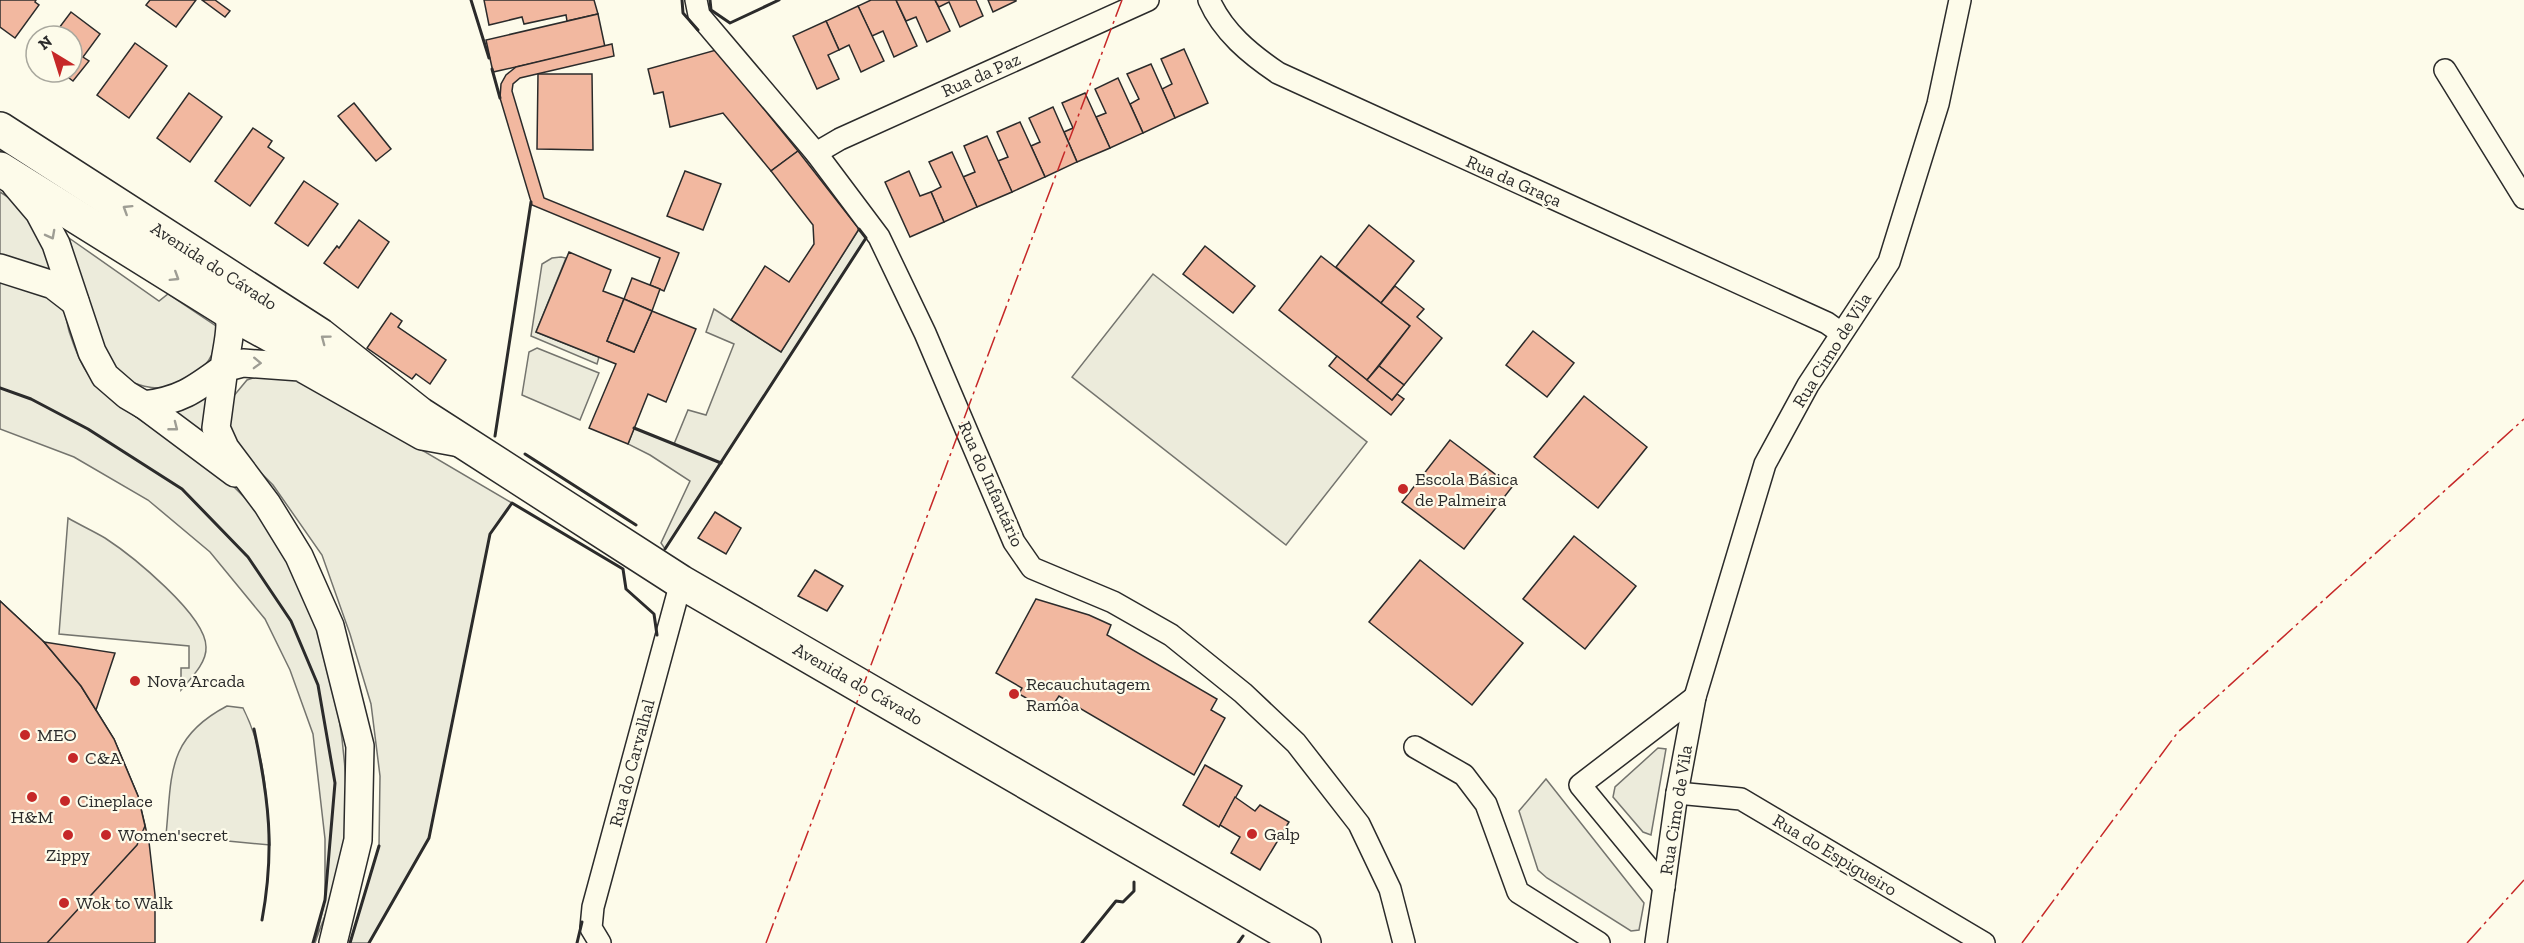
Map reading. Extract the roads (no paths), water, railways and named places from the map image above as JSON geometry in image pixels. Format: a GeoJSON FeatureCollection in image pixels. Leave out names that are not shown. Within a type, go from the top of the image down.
{"type":"FeatureCollection","features":[{"type":"Feature","properties":{"kind":"main road","name":"Avenida do Cávado"},"geometry":{"type":"LineString","coordinates":[[0,129],[211,262],[321,335],[420,414],[681,582],[1304,943]]}},
{"type":"Feature","properties":{"kind":"main road","name":"Avenida do Cávado"},"geometry":{"type":"LineString","coordinates":[[2,170],[231,313],[381,396],[420,414]]}},
{"type":"Feature","properties":{"kind":"street","name":"Rua do Infantário"},"geometry":{"type":"LineString","coordinates":[[696,0],[699,15],[816,153],[879,237],[925,333],[1014,542],[1032,568],[1113,602],[1171,635],[1243,693],[1296,743],[1359,825],[1390,889],[1404,943]]}},
{"type":"Feature","properties":{"kind":"street","name":"Rua da Paz"},"geometry":{"type":"LineString","coordinates":[[816,153],[1148,0]]}},
{"type":"Feature","properties":{"kind":"street","name":"Rua da Graça"},"geometry":{"type":"LineString","coordinates":[[1209,0],[1221,23],[1250,54],[1278,74],[1827,323],[1842,333]]}},
{"type":"Feature","properties":{"kind":"street","name":"Rua Cimo de Vila"},"geometry":{"type":"LineString","coordinates":[[1656,943],[1677,793],[1695,698],[1765,464],[1808,385],[1889,262],[1938,104],[1960,0]]}},
{"type":"Feature","properties":{"kind":"street"},"geometry":{"type":"LineString","coordinates":[[2445,70],[2524,198]]}},
{"type":"Feature","properties":{"kind":"street"},"geometry":{"type":"LineString","coordinates":[[2,170],[39,212],[56,244],[92,352],[105,376],[127,395],[144,405],[253,487]]}},
{"type":"Feature","properties":{"kind":"street"},"geometry":{"type":"LineString","coordinates":[[211,262],[223,287],[231,313],[231,336],[220,389],[216,428],[225,448],[267,504],[299,556],[330,626],[360,746],[358,840],[333,943]]}},
{"type":"Feature","properties":{"kind":"street"},"geometry":{"type":"LineString","coordinates":[[0,268],[53,285],[75,302]]}},
{"type":"Feature","properties":{"kind":"street"},"geometry":{"type":"LineString","coordinates":[[144,405],[170,401],[190,393],[224,368],[243,363],[300,367],[422,436],[466,444]]}},
{"type":"Feature","properties":{"kind":"street","name":"Rua do Carvalhal"},"geometry":{"type":"LineString","coordinates":[[600,943],[591,928],[593,907],[681,582]]}},
{"type":"Feature","properties":{"kind":"street","name":"Rua Cimo de Vila"},"geometry":{"type":"LineString","coordinates":[[1664,887],[1580,785],[1695,698]]}},
{"type":"Feature","properties":{"kind":"street"},"geometry":{"type":"LineString","coordinates":[[1415,747],[1464,775],[1486,804],[1518,892],[1599,943]]}},
{"type":"Feature","properties":{"kind":"street","name":"Rua do Espigueiro"},"geometry":{"type":"LineString","coordinates":[[1677,793],[1741,799],[1984,943]]}},
{"type":"Feature","properties":{"kind":"place","name":"Escola Básica de Palmeira"},"geometry":{"type":"Point","coordinates":[1403,489]}},
{"type":"Feature","properties":{"kind":"place","name":"Nova Arcada"},"geometry":{"type":"Point","coordinates":[135,681]}},
{"type":"Feature","properties":{"kind":"place","name":"Recauchutagem Ramôa"},"geometry":{"type":"Point","coordinates":[1014,694]}},
{"type":"Feature","properties":{"kind":"place","name":"MEO"},"geometry":{"type":"Point","coordinates":[25,735]}},
{"type":"Feature","properties":{"kind":"place","name":"C&A"},"geometry":{"type":"Point","coordinates":[73,758]}},
{"type":"Feature","properties":{"kind":"place","name":"H&M"},"geometry":{"type":"Point","coordinates":[32,797]}},
{"type":"Feature","properties":{"kind":"place","name":"Cineplace"},"geometry":{"type":"Point","coordinates":[65,801]}},
{"type":"Feature","properties":{"kind":"place","name":"Galp"},"geometry":{"type":"Point","coordinates":[1252,834]}},
{"type":"Feature","properties":{"kind":"place","name":"Zippy"},"geometry":{"type":"Point","coordinates":[68,835]}},
{"type":"Feature","properties":{"kind":"place","name":"Women'secret"},"geometry":{"type":"Point","coordinates":[106,835]}},
{"type":"Feature","properties":{"kind":"place","name":"Wok to Walk"},"geometry":{"type":"Point","coordinates":[64,903]}}]}
